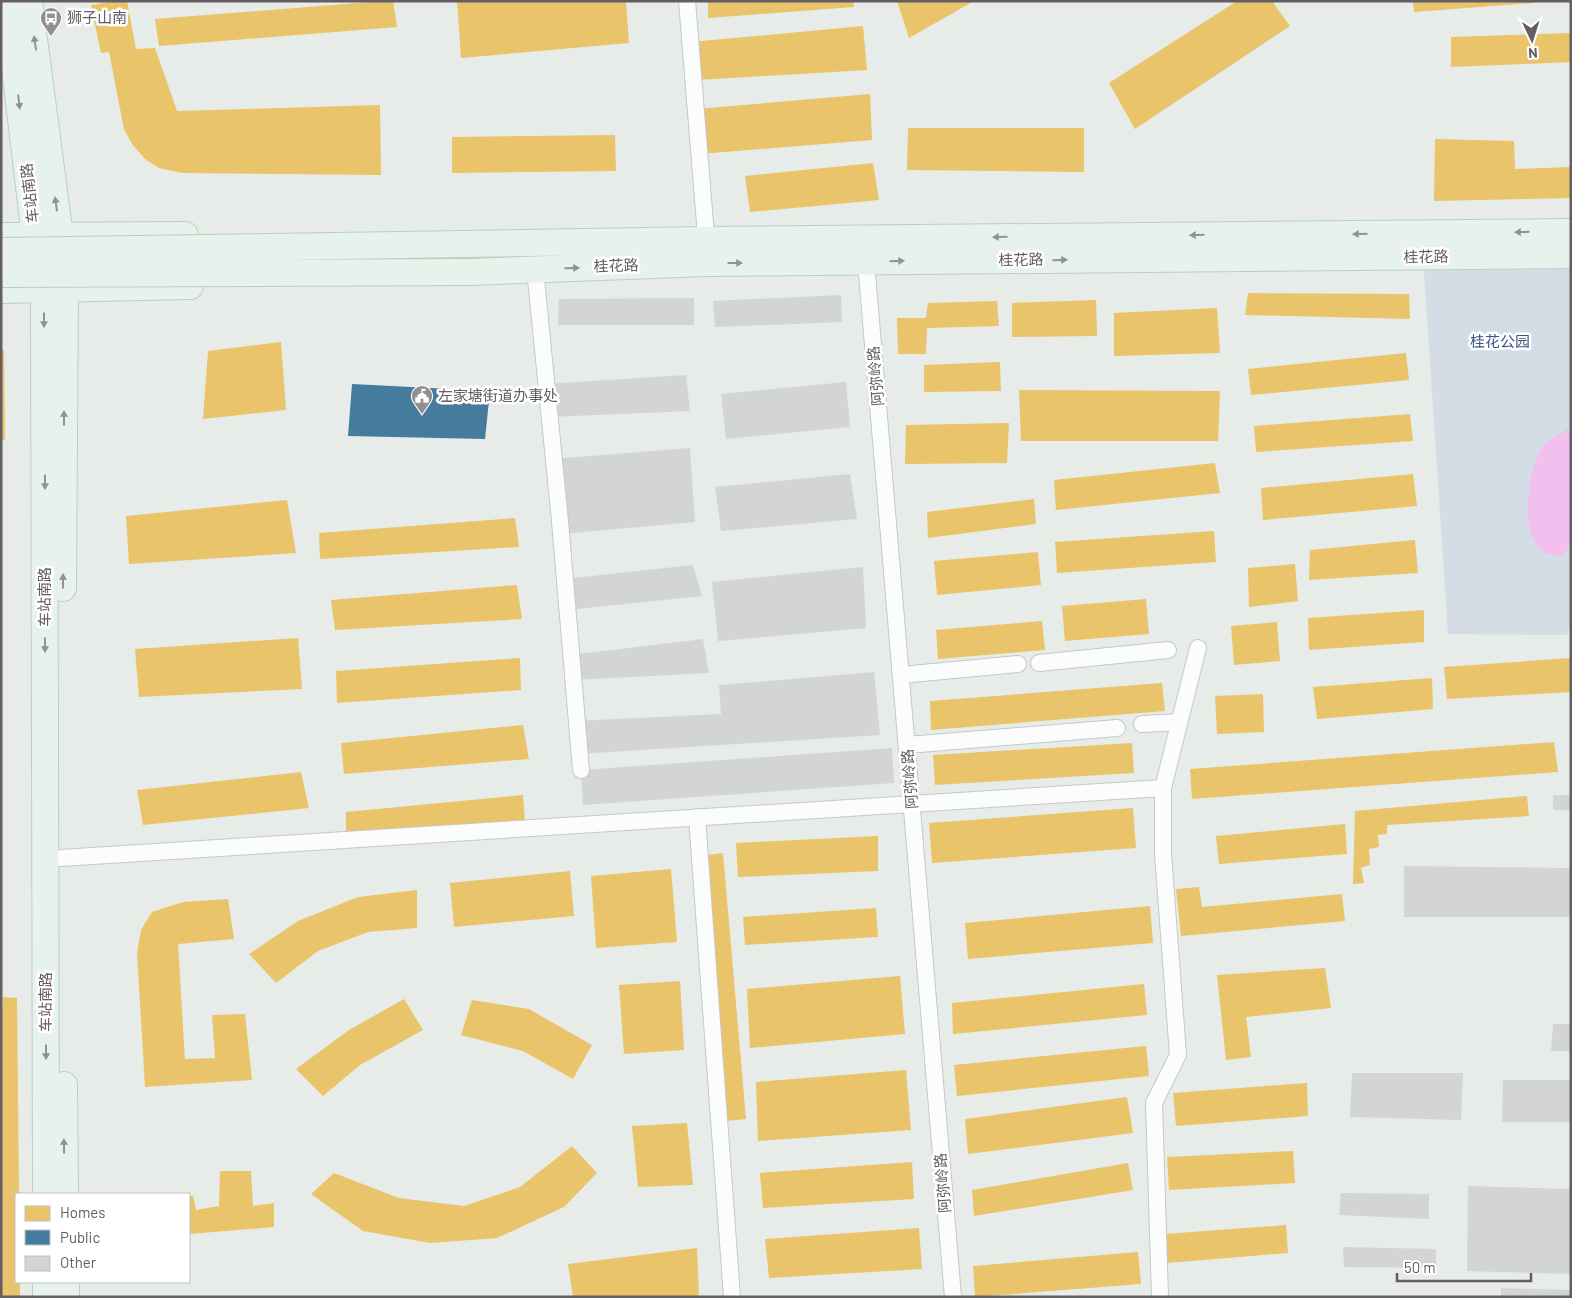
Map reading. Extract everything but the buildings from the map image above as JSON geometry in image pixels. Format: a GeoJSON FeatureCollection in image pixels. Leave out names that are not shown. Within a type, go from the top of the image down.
{"type":"FeatureCollection","features":[{"type":"Feature","properties":{"kind":"main road","name":"车站南路"},"geometry":{"type":"LineString","coordinates":[[7,1],[48,237],[55,288],[65,1193]]}},
{"type":"Feature","properties":{"kind":"main road","name":"车站南路"},"geometry":{"type":"LineString","coordinates":[[29,1],[48,237]]}},
{"type":"Feature","properties":{"kind":"main road"},"geometry":{"type":"LineString","coordinates":[[1,236],[479,232],[533,256]]}},
{"type":"Feature","properties":{"kind":"main road","name":"桂花路"},"geometry":{"type":"LineString","coordinates":[[1,274],[471,272],[533,256],[1571,232]]}},
{"type":"Feature","properties":{"kind":"main road"},"geometry":{"type":"LineString","coordinates":[[1,251],[464,244],[533,256]]}},
{"type":"Feature","properties":{"kind":"main road","name":"桂花路"},"geometry":{"type":"LineString","coordinates":[[707,251],[866,262],[1571,255]]}},
{"type":"Feature","properties":{"kind":"main road"},"geometry":{"type":"LineString","coordinates":[[1,290],[481,282],[533,256]]}},
{"type":"Feature","properties":{"kind":"main road","name":"车站南路"},"geometry":{"type":"LineString","coordinates":[[46,1193],[55,288]]}},
{"type":"Feature","properties":{"kind":"main road"},"geometry":{"type":"LineString","coordinates":[[46,1283],[46,1297]]}},
{"type":"Feature","properties":{"kind":"main road"},"geometry":{"type":"LineString","coordinates":[[66,1283],[66,1297]]}},
{"type":"Feature","properties":{"kind":"street"},"geometry":{"type":"LineString","coordinates":[[687,1],[707,251]]}},
{"type":"Feature","properties":{"kind":"street"},"geometry":{"type":"LineString","coordinates":[[533,256],[560,527],[581,770]]}},
{"type":"Feature","properties":{"kind":"street","name":"阿弥岭路"},"geometry":{"type":"LineString","coordinates":[[866,262],[953,1297]]}},
{"type":"Feature","properties":{"kind":"street"},"geometry":{"type":"LineString","coordinates":[[1160,1297],[1154,1103],[1178,1055],[1163,854],[1164,788],[1198,648]]}},
{"type":"Feature","properties":{"kind":"street"},"geometry":{"type":"LineString","coordinates":[[1039,663],[1168,650]]}},
{"type":"Feature","properties":{"kind":"street"},"geometry":{"type":"LineString","coordinates":[[901,675],[1018,664]]}},
{"type":"Feature","properties":{"kind":"street"},"geometry":{"type":"LineString","coordinates":[[1142,724],[1179,722]]}},
{"type":"Feature","properties":{"kind":"street"},"geometry":{"type":"LineString","coordinates":[[907,745],[1117,728]]}},
{"type":"Feature","properties":{"kind":"street"},"geometry":{"type":"LineString","coordinates":[[61,858],[1164,788]]}},
{"type":"Feature","properties":{"kind":"street"},"geometry":{"type":"LineString","coordinates":[[697,817],[732,1297]]}},
{"type":"Feature","properties":{"kind":"green space","name":"桂花公园"},"geometry":{"type":"Polygon","coordinates":[[[1423,257],[1571,265],[1571,622],[1567,635],[1448,634],[1423,257]]]}},
{"type":"Feature","properties":{"kind":"shaded area"},"geometry":{"type":"Polygon","coordinates":[[[1571,428],[1571,543],[1563,556],[1546,553],[1536,544],[1528,520],[1528,505],[1531,477],[1540,450],[1571,428]]]}},
{"type":"Feature","properties":{"kind":"place","name":"狮子山南"},"geometry":{"type":"Point","coordinates":[51,37]}},
{"type":"Feature","properties":{"kind":"place","name":"左家塘街道办事处"},"geometry":{"type":"Point","coordinates":[422,415]}}]}
